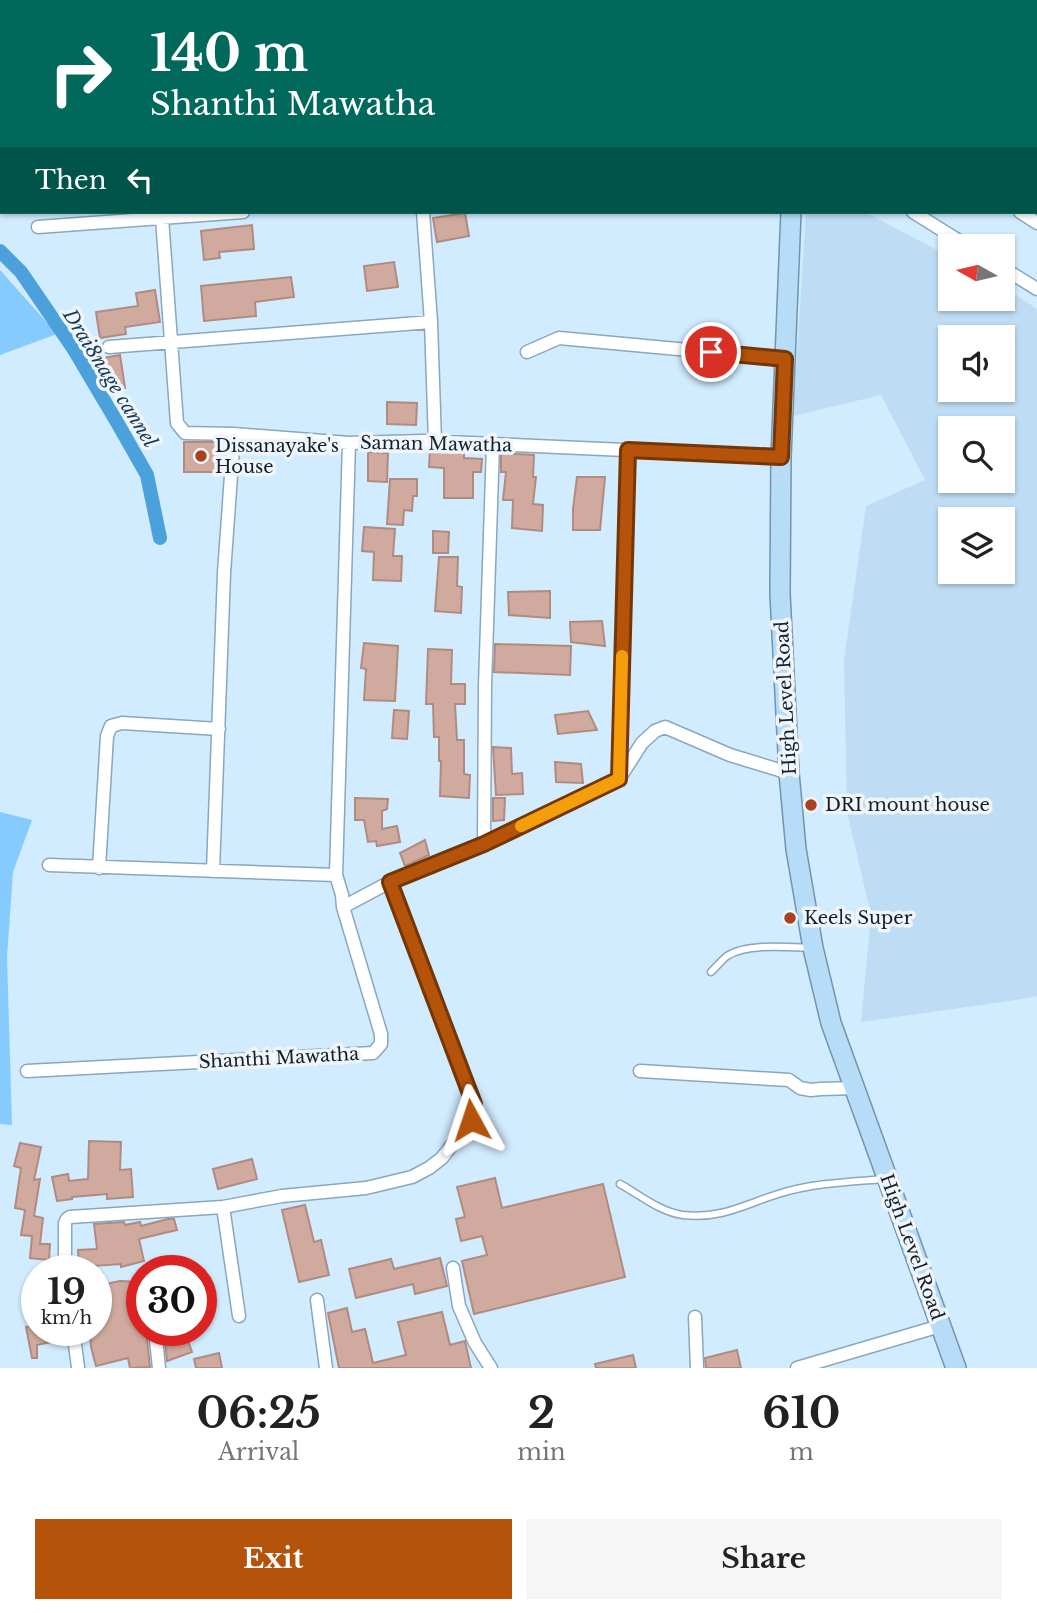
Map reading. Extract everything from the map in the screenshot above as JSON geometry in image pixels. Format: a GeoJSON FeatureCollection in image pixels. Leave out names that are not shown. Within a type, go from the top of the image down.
{"type":"FeatureCollection","features":[{"type":"Feature","properties":{"kind":"highway","name":"High Level Road"},"geometry":{"type":"LineString","coordinates":[[791,214],[781,457],[780,593],[789,773],[796,849],[813,948],[831,1023],[956,1368]]}},
{"type":"Feature","properties":{"kind":"street"},"geometry":{"type":"LineString","coordinates":[[38,226],[216,214]]}},
{"type":"Feature","properties":{"kind":"street"},"geometry":{"type":"LineString","coordinates":[[423,214],[432,322],[435,442]]}},
{"type":"Feature","properties":{"kind":"street"},"geometry":{"type":"LineString","coordinates":[[916,214],[948,234]]}},
{"type":"Feature","properties":{"kind":"street"},"geometry":{"type":"LineString","coordinates":[[162,218],[171,342]]}},
{"type":"Feature","properties":{"kind":"street"},"geometry":{"type":"LineString","coordinates":[[1015,275],[1037,289]]}},
{"type":"Feature","properties":{"kind":"street"},"geometry":{"type":"LineString","coordinates":[[109,347],[432,322]]}},
{"type":"Feature","properties":{"kind":"street"},"geometry":{"type":"LineString","coordinates":[[527,352],[559,338],[785,359]]}},
{"type":"Feature","properties":{"kind":"street","name":"Saman Mawatha"},"geometry":{"type":"LineString","coordinates":[[171,342],[177,423],[184,433],[349,443],[435,442],[781,457]]}},
{"type":"Feature","properties":{"kind":"street"},"geometry":{"type":"LineString","coordinates":[[213,871],[224,573],[234,434]]}},
{"type":"Feature","properties":{"kind":"street"},"geometry":{"type":"LineString","coordinates":[[349,443],[336,874],[343,906],[390,882],[484,844],[619,779],[642,743],[655,731],[665,727],[730,755],[789,773]]}},
{"type":"Feature","properties":{"kind":"street"},"geometry":{"type":"LineString","coordinates":[[484,844],[485,686],[493,444]]}},
{"type":"Feature","properties":{"kind":"street"},"geometry":{"type":"LineString","coordinates":[[619,779],[628,450]]}},
{"type":"Feature","properties":{"kind":"street"},"geometry":{"type":"LineString","coordinates":[[99,868],[107,736],[111,726],[122,723],[219,729]]}},
{"type":"Feature","properties":{"kind":"street"},"geometry":{"type":"LineString","coordinates":[[49,865],[336,874]]}},
{"type":"Feature","properties":{"kind":"street"},"geometry":{"type":"LineString","coordinates":[[65,1255],[65,1223],[70,1217],[223,1207],[282,1196],[366,1188],[412,1177],[442,1158],[471,1120],[474,1104],[390,882]]}},
{"type":"Feature","properties":{"kind":"street","name":"Shanthi Mawatha"},"geometry":{"type":"LineString","coordinates":[[27,1071],[373,1053],[381,1044],[381,1034],[343,906]]}},
{"type":"Feature","properties":{"kind":"street"},"geometry":{"type":"LineString","coordinates":[[640,1071],[789,1080],[800,1088],[811,1090],[855,1088]]}},
{"type":"Feature","properties":{"kind":"street"},"geometry":{"type":"LineString","coordinates":[[223,1207],[239,1317]]}},
{"type":"Feature","properties":{"kind":"street"},"geometry":{"type":"LineString","coordinates":[[453,1268],[459,1306],[475,1343],[491,1368]]}},
{"type":"Feature","properties":{"kind":"street"},"geometry":{"type":"LineString","coordinates":[[317,1300],[327,1368]]}},
{"type":"Feature","properties":{"kind":"street"},"geometry":{"type":"LineString","coordinates":[[695,1317],[697,1368]]}},
{"type":"Feature","properties":{"kind":"street"},"geometry":{"type":"LineString","coordinates":[[797,1368],[940,1326]]}},
{"type":"Feature","properties":{"kind":"street"},"geometry":{"type":"LineString","coordinates":[[75,1346],[78,1367]]}},
{"type":"Feature","properties":{"kind":"street"},"geometry":{"type":"LineString","coordinates":[[157,1346],[159,1368]]}},
{"type":"Feature","properties":{"kind":"lane"},"geometry":{"type":"LineString","coordinates":[[711,972],[728,955],[747,949],[813,948]]}},
{"type":"Feature","properties":{"kind":"lane"},"geometry":{"type":"LineString","coordinates":[[620,1184],[660,1208],[681,1214],[708,1215],[735,1210],[778,1194],[818,1185],[887,1179]]}},
{"type":"Feature","properties":{"kind":"shaded area"},"geometry":{"type":"Polygon","coordinates":[[[806,214],[869,214],[938,251],[938,312],[1015,312],[1015,294],[1037,309],[1037,996],[861,1022],[871,915],[847,812],[844,660],[866,506],[925,480],[881,395],[793,416],[806,214]]]}},
{"type":"Feature","properties":{"kind":"shaded area"},"geometry":{"type":"Polygon","coordinates":[[[0,270],[57,334],[0,355],[0,270]]]}},
{"type":"Feature","properties":{"kind":"shaded area"},"geometry":{"type":"Polygon","coordinates":[[[0,812],[32,820],[13,872],[7,957],[12,1125],[0,1124],[0,812]]]}},
{"type":"Feature","properties":{"kind":"building"},"geometry":{"type":"Polygon","coordinates":[[[465,214],[469,236],[437,242],[433,218],[465,214]]]}},
{"type":"Feature","properties":{"kind":"building"},"geometry":{"type":"Polygon","coordinates":[[[252,225],[254,249],[219,252],[220,258],[204,260],[201,231],[252,225]]]}},
{"type":"Feature","properties":{"kind":"building"},"geometry":{"type":"Polygon","coordinates":[[[394,262],[398,287],[367,291],[364,266],[394,262]]]}},
{"type":"Feature","properties":{"kind":"building"},"geometry":{"type":"Polygon","coordinates":[[[291,277],[294,297],[255,302],[256,316],[204,321],[201,286],[291,277]]]}},
{"type":"Feature","properties":{"kind":"building"},"geometry":{"type":"Polygon","coordinates":[[[155,290],[160,322],[125,327],[126,334],[100,338],[96,312],[138,306],[136,293],[155,290]]]}},
{"type":"Feature","properties":{"kind":"building"},"geometry":{"type":"Polygon","coordinates":[[[120,355],[125,388],[108,390],[103,358],[120,355]]]}},
{"type":"Feature","properties":{"kind":"building"},"geometry":{"type":"Polygon","coordinates":[[[387,402],[417,403],[416,425],[387,424],[387,402]]]}},
{"type":"Feature","properties":{"kind":"building","name":"Dissanayake's House"},"geometry":{"type":"Polygon","coordinates":[[[184,442],[217,442],[218,472],[184,472],[184,442]]]}},
{"type":"Feature","properties":{"kind":"building"},"geometry":{"type":"Polygon","coordinates":[[[430,450],[464,452],[464,458],[482,459],[481,472],[473,472],[473,498],[444,498],[444,468],[429,467],[430,450]]]}},
{"type":"Feature","properties":{"kind":"building"},"geometry":{"type":"Polygon","coordinates":[[[368,452],[388,453],[387,482],[368,481],[368,452]]]}},
{"type":"Feature","properties":{"kind":"building"},"geometry":{"type":"Polygon","coordinates":[[[501,453],[534,455],[533,477],[536,477],[533,504],[543,505],[542,531],[512,528],[513,500],[503,500],[506,472],[501,472],[501,453]]]}},
{"type":"Feature","properties":{"kind":"building"},"geometry":{"type":"Polygon","coordinates":[[[577,477],[605,477],[600,530],[573,530],[577,477]]]}},
{"type":"Feature","properties":{"kind":"building"},"geometry":{"type":"Polygon","coordinates":[[[390,479],[417,479],[417,496],[413,496],[412,511],[404,510],[403,525],[387,524],[390,479]]]}},
{"type":"Feature","properties":{"kind":"building"},"geometry":{"type":"Polygon","coordinates":[[[364,527],[395,529],[393,556],[402,556],[401,581],[373,580],[374,552],[362,551],[364,527]]]}},
{"type":"Feature","properties":{"kind":"building"},"geometry":{"type":"Polygon","coordinates":[[[433,531],[449,532],[448,553],[433,553],[433,531]]]}},
{"type":"Feature","properties":{"kind":"building"},"geometry":{"type":"Polygon","coordinates":[[[439,557],[458,557],[457,586],[462,587],[461,613],[435,611],[439,557]]]}},
{"type":"Feature","properties":{"kind":"building"},"geometry":{"type":"Polygon","coordinates":[[[550,591],[550,618],[509,615],[508,592],[550,591]]]}},
{"type":"Feature","properties":{"kind":"building"},"geometry":{"type":"Polygon","coordinates":[[[602,621],[605,646],[571,642],[570,622],[602,621]]]}},
{"type":"Feature","properties":{"kind":"building"},"geometry":{"type":"Polygon","coordinates":[[[364,643],[398,646],[395,701],[364,700],[366,669],[361,668],[364,643]]]}},
{"type":"Feature","properties":{"kind":"building"},"geometry":{"type":"Polygon","coordinates":[[[495,644],[571,646],[570,675],[494,672],[495,644]]]}},
{"type":"Feature","properties":{"kind":"building"},"geometry":{"type":"Polygon","coordinates":[[[428,649],[452,650],[451,684],[465,684],[465,704],[455,704],[457,740],[464,740],[464,774],[470,775],[469,798],[440,796],[439,737],[434,737],[433,704],[426,704],[428,649]]]}},
{"type":"Feature","properties":{"kind":"building"},"geometry":{"type":"Polygon","coordinates":[[[394,710],[409,711],[407,739],[392,738],[394,710]]]}},
{"type":"Feature","properties":{"kind":"building"},"geometry":{"type":"Polygon","coordinates":[[[588,711],[597,730],[558,734],[555,715],[588,711]]]}},
{"type":"Feature","properties":{"kind":"building"},"geometry":{"type":"Polygon","coordinates":[[[493,747],[511,748],[512,774],[522,773],[523,794],[496,795],[493,747]]]}},
{"type":"Feature","properties":{"kind":"building"},"geometry":{"type":"Polygon","coordinates":[[[555,762],[581,764],[583,783],[556,782],[555,762]]]}},
{"type":"Feature","properties":{"kind":"building"},"geometry":{"type":"Polygon","coordinates":[[[355,798],[388,799],[387,809],[382,811],[382,829],[397,826],[400,842],[377,846],[376,841],[368,842],[364,820],[355,820],[355,798]]]}},
{"type":"Feature","properties":{"kind":"building"},"geometry":{"type":"Polygon","coordinates":[[[493,798],[505,798],[504,820],[493,821],[493,798]]]}},
{"type":"Feature","properties":{"kind":"building"},"geometry":{"type":"Polygon","coordinates":[[[425,840],[429,855],[405,866],[400,853],[425,840]]]}},
{"type":"Feature","properties":{"kind":"building"},"geometry":{"type":"Polygon","coordinates":[[[89,1141],[121,1142],[120,1170],[131,1169],[133,1197],[107,1199],[107,1194],[57,1201],[52,1177],[68,1174],[69,1181],[88,1179],[89,1141]]]}},
{"type":"Feature","properties":{"kind":"building"},"geometry":{"type":"Polygon","coordinates":[[[20,1143],[41,1147],[34,1180],[40,1179],[34,1216],[43,1218],[40,1244],[50,1244],[49,1255],[30,1255],[32,1236],[21,1235],[25,1210],[15,1208],[21,1168],[14,1166],[20,1143]]]}},
{"type":"Feature","properties":{"kind":"building"},"geometry":{"type":"Polygon","coordinates":[[[252,1159],[257,1179],[218,1189],[213,1169],[252,1159]]]}},
{"type":"Feature","properties":{"kind":"building"},"geometry":{"type":"Polygon","coordinates":[[[495,1178],[502,1208],[603,1184],[625,1277],[474,1314],[462,1261],[487,1255],[482,1236],[461,1241],[456,1219],[465,1217],[457,1187],[495,1178]]]}},
{"type":"Feature","properties":{"kind":"building"},"geometry":{"type":"Polygon","coordinates":[[[305,1205],[314,1242],[321,1240],[329,1275],[299,1282],[282,1210],[305,1205]]]}},
{"type":"Feature","properties":{"kind":"building"},"geometry":{"type":"Polygon","coordinates":[[[174,1219],[177,1230],[139,1239],[143,1255],[126,1255],[126,1266],[121,1267],[121,1264],[112,1265],[112,1255],[78,1255],[78,1250],[97,1249],[94,1224],[124,1222],[125,1225],[140,1222],[141,1226],[174,1219]]]}},
{"type":"Feature","properties":{"kind":"building"},"geometry":{"type":"Polygon","coordinates":[[[440,1258],[447,1286],[415,1294],[413,1284],[356,1298],[349,1269],[391,1259],[394,1269],[440,1258]]]}},
{"type":"Feature","properties":{"kind":"building"},"geometry":{"type":"Polygon","coordinates":[[[126,1281],[126,1346],[148,1346],[150,1367],[130,1368],[128,1358],[96,1366],[91,1346],[112,1346],[112,1283],[126,1281]]]}},
{"type":"Feature","properties":{"kind":"building"},"geometry":{"type":"Polygon","coordinates":[[[347,1308],[352,1332],[365,1329],[373,1363],[406,1355],[398,1322],[442,1312],[450,1345],[465,1341],[471,1368],[339,1368],[328,1313],[347,1308]]]}},
{"type":"Feature","properties":{"kind":"building"},"geometry":{"type":"Polygon","coordinates":[[[30,1346],[37,1346],[37,1358],[32,1358],[30,1346]]]}},
{"type":"Feature","properties":{"kind":"building"},"geometry":{"type":"Polygon","coordinates":[[[166,1346],[190,1346],[192,1352],[167,1361],[166,1346]]]}},
{"type":"Feature","properties":{"kind":"building"},"geometry":{"type":"Polygon","coordinates":[[[737,1350],[741,1368],[706,1368],[705,1358],[737,1350]]]}},
{"type":"Feature","properties":{"kind":"building"},"geometry":{"type":"Polygon","coordinates":[[[219,1353],[222,1368],[196,1368],[194,1359],[219,1353]]]}},
{"type":"Feature","properties":{"kind":"building"},"geometry":{"type":"Polygon","coordinates":[[[633,1355],[636,1368],[596,1368],[595,1364],[633,1355]]]}},
{"type":"Feature","properties":{"kind":"waterway","name":"Drai8nage cannel"},"geometry":{"type":"LineString","coordinates":[[0,251],[21,272],[73,348],[147,475],[160,538]]}},
{"type":"Feature","properties":{"kind":"slow traffic"},"geometry":{"type":"LineString","coordinates":[[521,826],[619,779],[622,656]]}},
{"type":"Feature","properties":{"kind":"place","name":"Dissanayake's House"},"geometry":{"type":"Point","coordinates":[201,456]}},
{"type":"Feature","properties":{"kind":"place","name":"DRI mount house"},"geometry":{"type":"Point","coordinates":[811,805]}},
{"type":"Feature","properties":{"kind":"place","name":"Keels Super"},"geometry":{"type":"Point","coordinates":[790,918]}},
{"type":"Feature","properties":{"kind":"route"},"geometry":{"type":"LineString","coordinates":[[471,1120],[474,1104],[390,882],[484,844],[619,779],[628,450],[781,457],[785,359],[711,352]]}}]}
